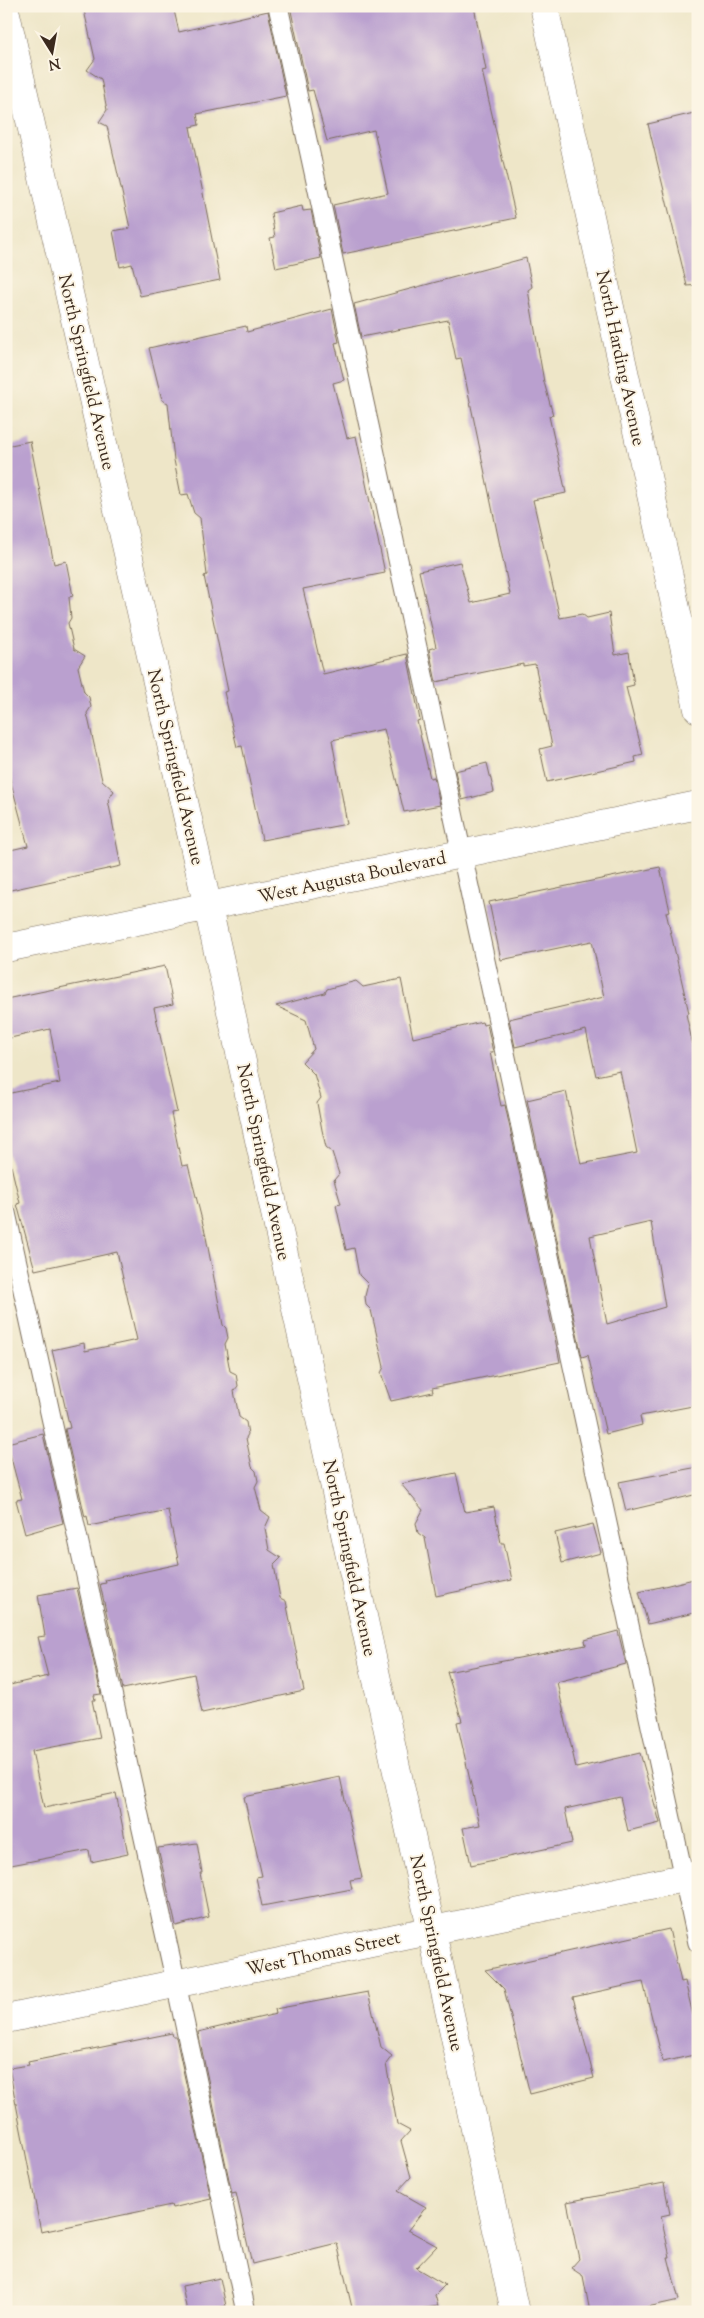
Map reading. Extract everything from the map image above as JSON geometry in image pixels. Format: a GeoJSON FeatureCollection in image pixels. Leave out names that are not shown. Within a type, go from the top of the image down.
{"type":"FeatureCollection","features":[{"type":"Feature","properties":{"kind":"street","name":"North Harding Avenue"},"geometry":{"type":"LineString","coordinates":[[544,6],[698,709]]}},
{"type":"Feature","properties":{"kind":"street","name":"North Springfield Avenue"},"geometry":{"type":"LineString","coordinates":[[6,14],[208,906],[515,2312]]}},
{"type":"Feature","properties":{"kind":"street","name":"West Augusta Boulevard"},"geometry":{"type":"LineString","coordinates":[[6,948],[698,805]]}},
{"type":"Feature","properties":{"kind":"street","name":"West Thomas Street"},"geometry":{"type":"LineString","coordinates":[[6,2019],[691,1877]]}},
{"type":"Feature","properties":{"kind":"lane"},"geometry":{"type":"LineString","coordinates":[[278,6],[461,854],[691,1877],[698,1943]]}},
{"type":"Feature","properties":{"kind":"lane"},"geometry":{"type":"LineString","coordinates":[[6,1213],[176,1983],[246,2312]]}},
{"type":"Feature","properties":{"kind":"building"},"geometry":{"type":"Polygon","coordinates":[[[83,6],[173,6],[179,32],[268,11],[286,96],[197,114],[199,125],[190,127],[220,280],[140,296],[132,264],[120,267],[113,231],[130,228],[107,126],[99,122],[107,110],[101,79],[87,70],[95,59],[83,6]]]}},
{"type":"Feature","properties":{"kind":"building"},"geometry":{"type":"Polygon","coordinates":[[[290,6],[474,6],[486,70],[482,71],[516,218],[343,254],[333,205],[388,193],[374,130],[327,141],[313,90],[308,91],[290,6]]]}},
{"type":"Feature","properties":{"kind":"building"},"geometry":{"type":"Polygon","coordinates":[[[698,112],[698,285],[687,286],[648,124],[698,112]]]}},
{"type":"Feature","properties":{"kind":"building"},"geometry":{"type":"Polygon","coordinates":[[[302,206],[303,211],[311,210],[321,258],[276,268],[270,238],[275,237],[271,213],[302,206]]]}},
{"type":"Feature","properties":{"kind":"building"},"geometry":{"type":"Polygon","coordinates":[[[526,258],[532,287],[528,290],[544,382],[553,415],[549,416],[566,493],[533,500],[560,618],[582,614],[587,618],[609,613],[615,655],[629,652],[634,685],[626,687],[643,755],[635,757],[636,762],[547,782],[540,749],[552,746],[535,664],[523,666],[523,664],[436,682],[429,649],[436,647],[419,571],[460,562],[471,603],[510,594],[461,358],[456,359],[448,320],[361,337],[354,304],[526,258]]]}},
{"type":"Feature","properties":{"kind":"building"},"geometry":{"type":"Polygon","coordinates":[[[332,309],[339,342],[335,343],[344,380],[333,383],[347,438],[356,436],[385,573],[303,589],[323,674],[407,654],[420,720],[417,721],[430,778],[434,777],[440,805],[404,812],[384,729],[332,740],[347,824],[262,840],[242,746],[237,747],[224,692],[228,691],[204,576],[207,575],[200,518],[194,513],[188,494],[181,495],[174,460],[168,403],[162,400],[149,348],[246,326],[247,332],[332,309]]]}},
{"type":"Feature","properties":{"kind":"building"},"geometry":{"type":"Polygon","coordinates":[[[30,441],[54,564],[66,561],[73,596],[69,597],[71,618],[68,623],[74,649],[85,656],[78,667],[84,692],[89,697],[91,707],[87,713],[102,780],[114,791],[108,800],[121,866],[6,891],[6,851],[28,846],[6,764],[6,446],[30,441]]]}},
{"type":"Feature","properties":{"kind":"building"},"geometry":{"type":"Polygon","coordinates":[[[487,763],[494,792],[462,800],[455,771],[487,763]]]}},
{"type":"Feature","properties":{"kind":"building"},"geometry":{"type":"Polygon","coordinates":[[[660,867],[670,911],[666,912],[689,1013],[686,1014],[698,1068],[698,1405],[640,1416],[642,1425],[606,1434],[588,1355],[582,1357],[527,1100],[566,1091],[581,1164],[637,1153],[620,1071],[596,1076],[586,1030],[515,1047],[509,1019],[604,997],[592,941],[501,960],[489,902],[660,867]],[[651,1222],[590,1236],[607,1324],[665,1307],[651,1222]]]}},
{"type":"Feature","properties":{"kind":"building"},"geometry":{"type":"Polygon","coordinates":[[[165,966],[173,1004],[154,1008],[177,1112],[171,1113],[182,1166],[188,1165],[205,1232],[223,1325],[226,1328],[228,1338],[225,1344],[230,1371],[236,1374],[238,1386],[234,1391],[239,1417],[246,1422],[248,1434],[246,1438],[252,1467],[256,1471],[258,1481],[255,1487],[261,1510],[270,1517],[265,1528],[269,1550],[281,1558],[274,1565],[280,1598],[286,1601],[304,1691],[202,1713],[194,1674],[123,1689],[100,1584],[106,1583],[105,1580],[179,1564],[168,1510],[89,1526],[87,1516],[85,1517],[65,1429],[70,1428],[52,1350],[84,1343],[85,1351],[137,1340],[117,1252],[35,1270],[17,1204],[20,1203],[6,1145],[6,1094],[60,1083],[50,1029],[6,1039],[6,999],[165,966]]]}},
{"type":"Feature","properties":{"kind":"building"},"geometry":{"type":"Polygon","coordinates":[[[401,979],[413,1038],[482,1022],[483,1025],[487,1024],[493,1052],[490,1052],[501,1106],[505,1105],[560,1362],[432,1388],[433,1392],[391,1401],[381,1373],[384,1367],[371,1310],[366,1305],[365,1296],[368,1284],[359,1275],[354,1248],[346,1250],[336,1205],[341,1204],[334,1180],[339,1174],[332,1152],[326,1147],[317,1103],[321,1098],[314,1074],[302,1062],[314,1049],[306,1020],[276,1006],[325,993],[327,989],[356,981],[363,987],[401,979]]]}},
{"type":"Feature","properties":{"kind":"building"},"geometry":{"type":"Polygon","coordinates":[[[43,1434],[63,1523],[25,1534],[16,1500],[22,1499],[7,1443],[43,1434]]]}},
{"type":"Feature","properties":{"kind":"building"},"geometry":{"type":"Polygon","coordinates":[[[698,1467],[698,1494],[626,1511],[619,1482],[698,1467]]]}},
{"type":"Feature","properties":{"kind":"building"},"geometry":{"type":"Polygon","coordinates":[[[456,1473],[465,1512],[494,1507],[501,1543],[504,1543],[512,1580],[436,1596],[425,1538],[418,1533],[416,1523],[423,1510],[401,1484],[456,1473]]]}},
{"type":"Feature","properties":{"kind":"building"},"geometry":{"type":"Polygon","coordinates":[[[593,1524],[601,1553],[562,1563],[555,1533],[593,1524]]]}},
{"type":"Feature","properties":{"kind":"building"},"geometry":{"type":"Polygon","coordinates":[[[698,1578],[698,1612],[648,1624],[639,1592],[698,1578]]]}},
{"type":"Feature","properties":{"kind":"building"},"geometry":{"type":"Polygon","coordinates":[[[77,1588],[101,1694],[94,1695],[95,1700],[92,1700],[100,1738],[32,1751],[44,1808],[116,1793],[128,1854],[91,1862],[89,1850],[6,1866],[6,1686],[48,1676],[38,1637],[45,1636],[38,1595],[77,1588]]]}},
{"type":"Feature","properties":{"kind":"building"},"geometry":{"type":"Polygon","coordinates":[[[618,1631],[626,1664],[557,1682],[576,1768],[640,1753],[660,1823],[628,1831],[620,1797],[565,1809],[572,1843],[471,1865],[463,1828],[480,1825],[457,1722],[462,1721],[447,1672],[586,1645],[585,1640],[618,1631]]]}},
{"type":"Feature","properties":{"kind":"building"},"geometry":{"type":"Polygon","coordinates":[[[340,1777],[362,1878],[350,1880],[352,1889],[262,1906],[256,1877],[262,1876],[244,1797],[340,1777]]]}},
{"type":"Feature","properties":{"kind":"building"},"geometry":{"type":"Polygon","coordinates":[[[197,1843],[202,1873],[200,1873],[209,1917],[176,1926],[158,1848],[197,1843]]]}},
{"type":"Feature","properties":{"kind":"building"},"geometry":{"type":"Polygon","coordinates":[[[669,1929],[681,1982],[685,1981],[698,2037],[698,2054],[663,2062],[643,1982],[573,1997],[594,2078],[530,2094],[504,1989],[485,1970],[669,1929]]]}},
{"type":"Feature","properties":{"kind":"building"},"geometry":{"type":"Polygon","coordinates":[[[368,1992],[381,2047],[392,2056],[386,2064],[397,2124],[410,2131],[401,2141],[411,2177],[398,2191],[426,2207],[408,2230],[437,2246],[416,2268],[445,2285],[435,2295],[438,2306],[419,2309],[417,2312],[353,2312],[337,2243],[252,2264],[236,2193],[232,2194],[198,2032],[276,2014],[275,2009],[368,1992]]]}},
{"type":"Feature","properties":{"kind":"building"},"geometry":{"type":"Polygon","coordinates":[[[172,2033],[173,2037],[176,2037],[211,2199],[172,2208],[171,2205],[41,2232],[9,2068],[29,2065],[28,2062],[172,2033]]]}},
{"type":"Feature","properties":{"kind":"building"},"geometry":{"type":"Polygon","coordinates":[[[664,2183],[670,2214],[661,2216],[670,2257],[668,2257],[679,2300],[625,2312],[590,2312],[583,2276],[571,2268],[579,2259],[567,2202],[664,2183]]]}},
{"type":"Feature","properties":{"kind":"building"},"geometry":{"type":"Polygon","coordinates":[[[220,2278],[226,2306],[200,2312],[187,2312],[182,2286],[220,2278]]]}}]}
